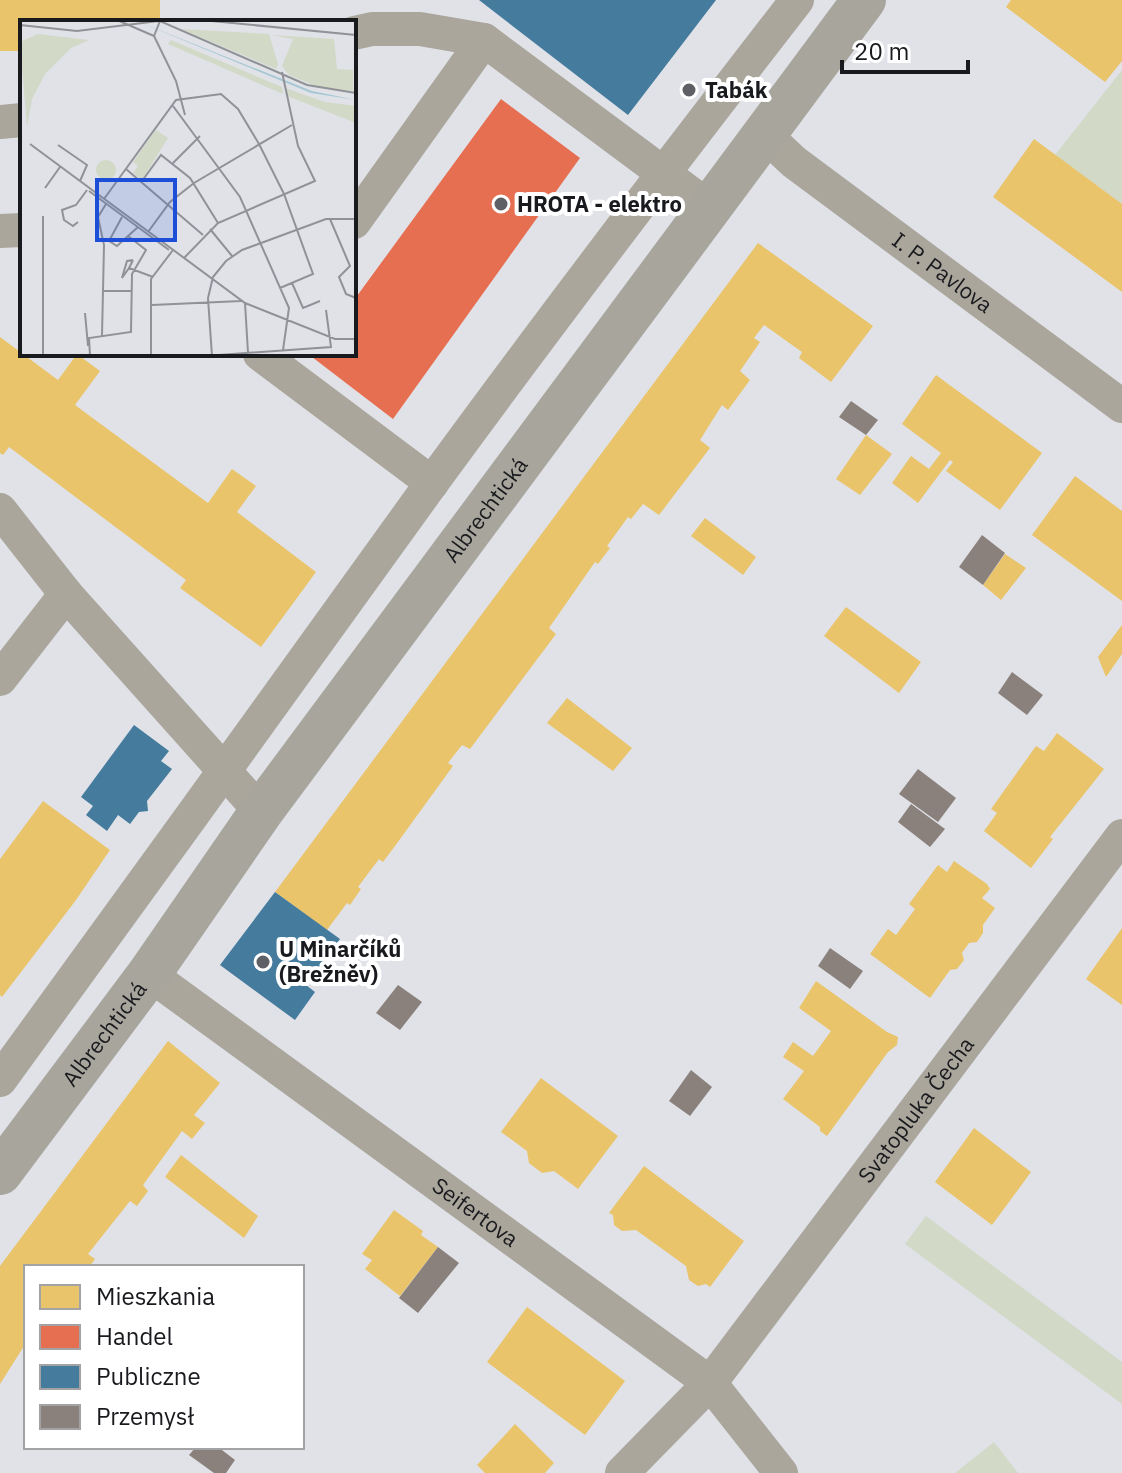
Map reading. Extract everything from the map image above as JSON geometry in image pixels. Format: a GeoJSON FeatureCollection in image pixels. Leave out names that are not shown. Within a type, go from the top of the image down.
{"type":"FeatureCollection","features":[{"type":"Feature","properties":{"kind":"main road","name":"Albrechtická"},"geometry":{"type":"LineString","coordinates":[[0,1173],[149,974],[261,812],[864,0]]}},
{"type":"Feature","properties":{"kind":"street"},"geometry":{"type":"LineString","coordinates":[[0,1080],[432,483],[663,173],[797,0]]}},
{"type":"Feature","properties":{"kind":"street"},"geometry":{"type":"LineString","coordinates":[[356,33],[372,29],[420,29],[484,40],[710,208]]}},
{"type":"Feature","properties":{"kind":"street"},"geometry":{"type":"LineString","coordinates":[[356,219],[484,40]]}},
{"type":"Feature","properties":{"kind":"street"},"geometry":{"type":"LineString","coordinates":[[0,122],[20,120]]}},
{"type":"Feature","properties":{"kind":"street","name":"I. P. Pavlova"},"geometry":{"type":"LineString","coordinates":[[764,134],[794,162],[1122,406]]}},
{"type":"Feature","properties":{"kind":"street"},"geometry":{"type":"LineString","coordinates":[[0,231],[20,230]]}},
{"type":"Feature","properties":{"kind":"street"},"geometry":{"type":"LineString","coordinates":[[263,356],[432,483]]}},
{"type":"Feature","properties":{"kind":"street"},"geometry":{"type":"LineString","coordinates":[[0,510],[66,594],[261,812]]}},
{"type":"Feature","properties":{"kind":"street"},"geometry":{"type":"LineString","coordinates":[[0,679],[66,594]]}},
{"type":"Feature","properties":{"kind":"street","name":"Svatopluka Čecha"},"geometry":{"type":"LineString","coordinates":[[622,1473],[710,1383],[1117,852]]}},
{"type":"Feature","properties":{"kind":"street","name":"Seifertova"},"geometry":{"type":"LineString","coordinates":[[149,974],[710,1383],[781,1473]]}},
{"type":"Feature","properties":{"kind":"green space"},"geometry":{"type":"Polygon","coordinates":[[[1122,70],[1122,204],[1055,155],[1122,70]]]}},
{"type":"Feature","properties":{"kind":"green space"},"geometry":{"type":"Polygon","coordinates":[[[926,1216],[1122,1362],[1122,1404],[905,1244],[926,1216]]]}},
{"type":"Feature","properties":{"kind":"green space"},"geometry":{"type":"Polygon","coordinates":[[[994,1442],[1018,1473],[955,1473],[994,1442]]]}},
{"type":"Feature","properties":{"kind":"building: Mieszkania"},"geometry":{"type":"Polygon","coordinates":[[[0,0],[160,0],[160,20],[20,20],[20,51],[0,51],[0,0]]]}},
{"type":"Feature","properties":{"kind":"building: Mieszkania"},"geometry":{"type":"Polygon","coordinates":[[[1011,0],[1122,0],[1122,61],[1105,82],[1006,7],[1011,0]]]}},
{"type":"Feature","properties":{"kind":"building: Mieszkania"},"geometry":{"type":"Polygon","coordinates":[[[1034,139],[1122,204],[1122,292],[993,197],[1034,139]]]}},
{"type":"Feature","properties":{"kind":"building: Mieszkania"},"geometry":{"type":"Polygon","coordinates":[[[758,243],[873,326],[831,382],[799,358],[802,352],[764,325],[754,338],[760,342],[740,371],[750,380],[728,410],[722,405],[700,440],[710,448],[659,515],[643,504],[631,519],[628,517],[607,546],[610,548],[598,564],[595,562],[549,628],[556,634],[470,749],[462,745],[448,763],[453,766],[383,862],[379,859],[358,887],[361,889],[350,905],[347,903],[327,930],[275,892],[758,243]]]}},
{"type":"Feature","properties":{"kind":"building: Mieszkania"},"geometry":{"type":"Polygon","coordinates":[[[0,337],[20,352],[20,356],[26,356],[58,380],[76,356],[80,356],[100,371],[75,405],[208,503],[232,469],[256,486],[237,512],[316,572],[261,647],[180,588],[186,580],[9,447],[3,455],[0,453],[0,337]]]}},
{"type":"Feature","properties":{"kind":"building: Mieszkania"},"geometry":{"type":"Polygon","coordinates":[[[936,375],[1042,453],[1000,510],[946,471],[953,462],[950,460],[918,503],[892,483],[911,456],[929,469],[941,453],[902,424],[936,375]]]}},
{"type":"Feature","properties":{"kind":"building: Mieszkania"},"geometry":{"type":"Polygon","coordinates":[[[866,435],[892,454],[860,495],[836,479],[866,435]]]}},
{"type":"Feature","properties":{"kind":"building: Mieszkania"},"geometry":{"type":"Polygon","coordinates":[[[1075,476],[1122,511],[1122,601],[1032,535],[1075,476]]]}},
{"type":"Feature","properties":{"kind":"building: Mieszkania"},"geometry":{"type":"Polygon","coordinates":[[[705,518],[756,557],[743,575],[691,536],[705,518]]]}},
{"type":"Feature","properties":{"kind":"building: Mieszkania"},"geometry":{"type":"Polygon","coordinates":[[[1005,554],[1026,568],[1001,600],[983,585],[1005,554]]]}},
{"type":"Feature","properties":{"kind":"building: Mieszkania"},"geometry":{"type":"Polygon","coordinates":[[[846,607],[921,662],[899,693],[824,636],[846,607]]]}},
{"type":"Feature","properties":{"kind":"building: Mieszkania"},"geometry":{"type":"Polygon","coordinates":[[[1122,625],[1122,654],[1106,677],[1098,657],[1122,625]]]}},
{"type":"Feature","properties":{"kind":"building: Mieszkania"},"geometry":{"type":"Polygon","coordinates":[[[567,698],[632,748],[613,771],[547,723],[567,698]]]}},
{"type":"Feature","properties":{"kind":"building: Mieszkania"},"geometry":{"type":"Polygon","coordinates":[[[1057,733],[1104,769],[1050,837],[1053,839],[1031,868],[984,831],[997,813],[991,809],[1036,746],[1044,751],[1057,733]]]}},
{"type":"Feature","properties":{"kind":"building: Mieszkania"},"geometry":{"type":"Polygon","coordinates":[[[43,801],[110,850],[2,997],[0,859],[43,801]]]}},
{"type":"Feature","properties":{"kind":"building: Mieszkania"},"geometry":{"type":"Polygon","coordinates":[[[954,861],[987,884],[990,889],[982,898],[995,908],[983,925],[983,933],[977,942],[969,943],[962,953],[964,960],[957,969],[950,970],[930,998],[870,954],[888,929],[896,935],[915,909],[909,904],[938,865],[947,872],[954,861]]]}},
{"type":"Feature","properties":{"kind":"building: Mieszkania"},"geometry":{"type":"Polygon","coordinates":[[[1122,928],[1122,1005],[1086,979],[1122,928]]]}},
{"type":"Feature","properties":{"kind":"building: Mieszkania"},"geometry":{"type":"Polygon","coordinates":[[[816,981],[898,1037],[897,1045],[888,1052],[827,1136],[783,1099],[804,1071],[783,1057],[793,1042],[813,1056],[831,1031],[799,1008],[816,981]]]}},
{"type":"Feature","properties":{"kind":"building: Mieszkania"},"geometry":{"type":"Polygon","coordinates":[[[168,1041],[220,1083],[194,1115],[205,1123],[192,1139],[182,1131],[143,1185],[148,1191],[137,1206],[130,1201],[88,1254],[95,1259],[90,1265],[24,1265],[24,1346],[0,1384],[0,1266],[168,1041]]]}},
{"type":"Feature","properties":{"kind":"building: Mieszkania"},"geometry":{"type":"Polygon","coordinates":[[[541,1078],[618,1136],[578,1189],[554,1171],[542,1173],[529,1163],[527,1151],[501,1132],[541,1078]]]}},
{"type":"Feature","properties":{"kind":"building: Mieszkania"},"geometry":{"type":"Polygon","coordinates":[[[974,1128],[1031,1172],[992,1225],[935,1182],[974,1128]]]}},
{"type":"Feature","properties":{"kind":"building: Mieszkania"},"geometry":{"type":"Polygon","coordinates":[[[181,1155],[258,1216],[244,1238],[165,1177],[181,1155]]]}},
{"type":"Feature","properties":{"kind":"building: Mieszkania"},"geometry":{"type":"Polygon","coordinates":[[[644,1166],[744,1241],[710,1287],[706,1284],[698,1286],[689,1280],[686,1266],[636,1230],[622,1231],[614,1225],[613,1215],[609,1213],[644,1166]]]}},
{"type":"Feature","properties":{"kind":"building: Mieszkania"},"geometry":{"type":"Polygon","coordinates":[[[394,1210],[423,1231],[421,1235],[438,1247],[400,1296],[365,1269],[372,1260],[362,1254],[394,1210]]]}},
{"type":"Feature","properties":{"kind":"building: Mieszkania"},"geometry":{"type":"Polygon","coordinates":[[[527,1307],[625,1381],[585,1435],[487,1362],[527,1307]]]}},
{"type":"Feature","properties":{"kind":"building: Mieszkania"},"geometry":{"type":"Polygon","coordinates":[[[515,1424],[554,1463],[545,1473],[485,1473],[477,1465],[515,1424]]]}},
{"type":"Feature","properties":{"kind":"building: Handel"},"geometry":{"type":"Polygon","coordinates":[[[501,99],[580,158],[393,419],[312,357],[356,356],[356,297],[501,99]]]}},
{"type":"Feature","properties":{"kind":"building: Publiczne"},"geometry":{"type":"Polygon","coordinates":[[[479,0],[716,0],[628,115],[479,0]]]}},
{"type":"Feature","properties":{"kind":"building: Publiczne"},"geometry":{"type":"Polygon","coordinates":[[[134,725],[169,751],[161,761],[172,769],[147,801],[148,811],[139,812],[130,824],[118,815],[107,831],[86,815],[93,806],[81,797],[134,725]]]}},
{"type":"Feature","properties":{"kind":"building: Publiczne"},"geometry":{"type":"Polygon","coordinates":[[[275,892],[340,939],[306,985],[315,992],[295,1020],[220,965],[275,892]]]}},
{"type":"Feature","properties":{"kind":"building: Przemysł"},"geometry":{"type":"Polygon","coordinates":[[[851,401],[878,420],[866,435],[839,417],[851,401]]]}},
{"type":"Feature","properties":{"kind":"building: Przemysł"},"geometry":{"type":"Polygon","coordinates":[[[982,535],[1005,553],[983,585],[959,567],[982,535]]]}},
{"type":"Feature","properties":{"kind":"building: Przemysł"},"geometry":{"type":"Polygon","coordinates":[[[1012,672],[1043,695],[1027,715],[998,693],[1012,672]]]}},
{"type":"Feature","properties":{"kind":"building: Przemysł"},"geometry":{"type":"Polygon","coordinates":[[[918,769],[956,798],[938,822],[899,794],[918,769]]]}},
{"type":"Feature","properties":{"kind":"building: Przemysł"},"geometry":{"type":"Polygon","coordinates":[[[911,804],[945,829],[930,847],[898,822],[911,804]]]}},
{"type":"Feature","properties":{"kind":"building: Przemysł"},"geometry":{"type":"Polygon","coordinates":[[[830,948],[863,971],[850,989],[818,966],[830,948]]]}},
{"type":"Feature","properties":{"kind":"building: Przemysł"},"geometry":{"type":"Polygon","coordinates":[[[398,985],[422,1002],[400,1030],[376,1013],[398,985]]]}},
{"type":"Feature","properties":{"kind":"building: Przemysł"},"geometry":{"type":"Polygon","coordinates":[[[691,1070],[712,1087],[690,1116],[669,1101],[691,1070]]]}},
{"type":"Feature","properties":{"kind":"building: Przemysł"},"geometry":{"type":"Polygon","coordinates":[[[438,1247],[459,1263],[418,1313],[399,1298],[438,1247]]]}},
{"type":"Feature","properties":{"kind":"building: Przemysł"},"geometry":{"type":"Polygon","coordinates":[[[194,1449],[221,1449],[235,1460],[226,1473],[214,1473],[189,1455],[194,1449]]]}},
{"type":"Feature","properties":{"kind":"place","name":"Tabák"},"geometry":{"type":"Point","coordinates":[689,90]}},
{"type":"Feature","properties":{"kind":"place","name":"HROTA - elektro"},"geometry":{"type":"Point","coordinates":[501,204]}},
{"type":"Feature","properties":{"kind":"place","name":"U Minarčíků (Brežněv)"},"geometry":{"type":"Point","coordinates":[263,962]}}]}
